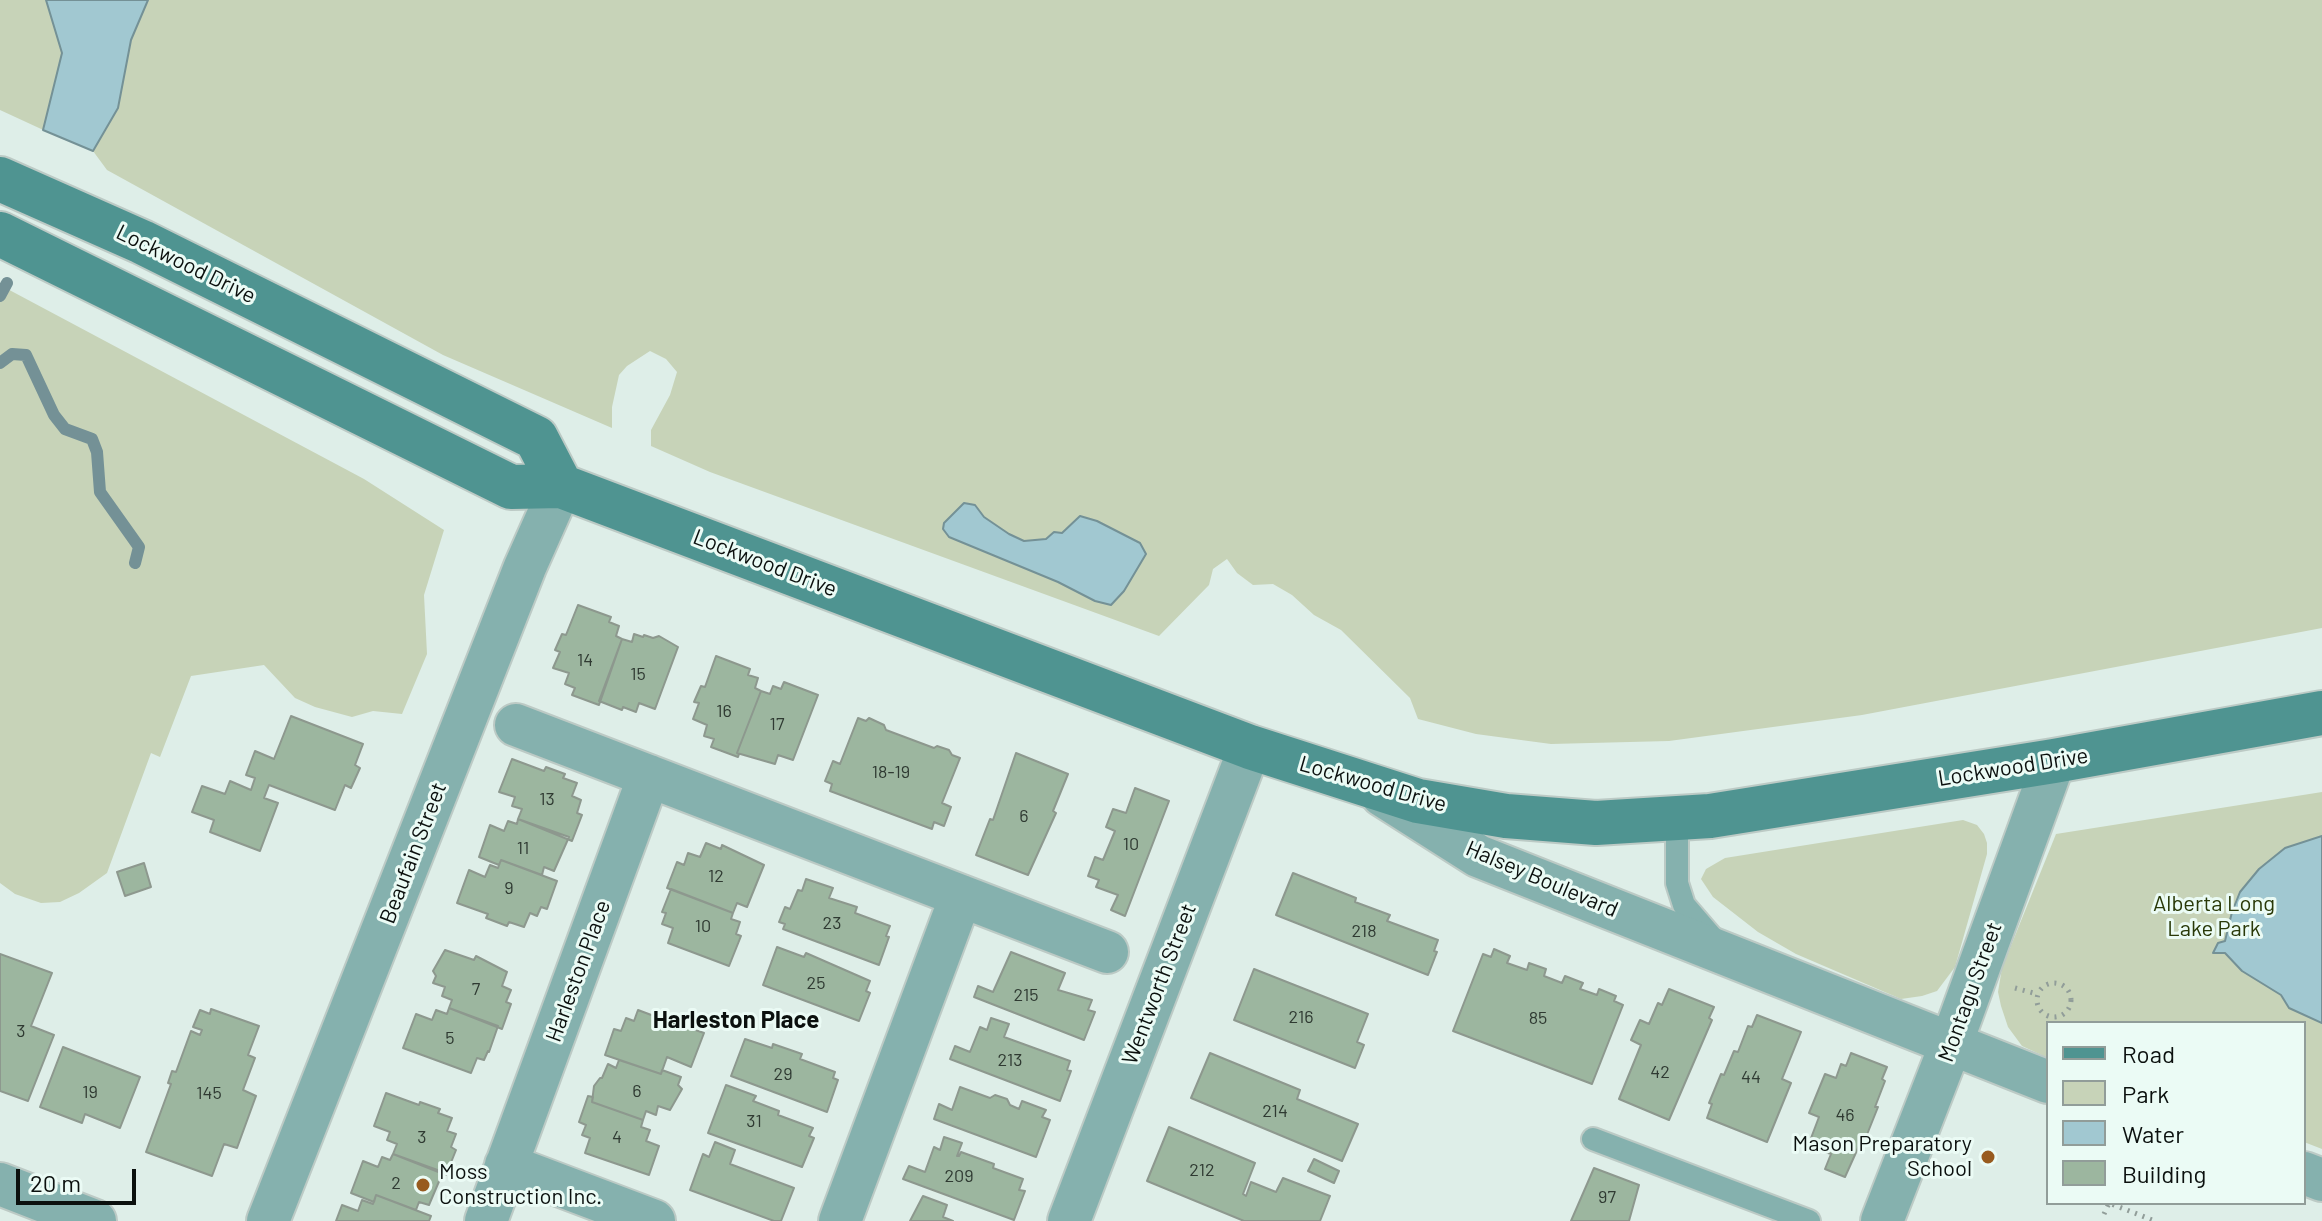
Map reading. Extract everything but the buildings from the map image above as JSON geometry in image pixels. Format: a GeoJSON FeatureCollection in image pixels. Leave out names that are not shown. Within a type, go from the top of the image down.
{"type":"FeatureCollection","features":[{"type":"Feature","properties":{"kind":"main road","name":"Lockwood Drive"},"geometry":{"type":"LineString","coordinates":[[0,179],[142,242],[536,438],[561,486]]}},
{"type":"Feature","properties":{"kind":"main road","name":"Lockwood Drive"},"geometry":{"type":"LineString","coordinates":[[0,234],[511,487],[561,486],[1250,747],[1418,801],[1506,816],[1596,823],[1710,816],[2054,761],[2322,713]]}},
{"type":"Feature","properties":{"kind":"street","name":"Beaufain Street"},"geometry":{"type":"LineString","coordinates":[[268,1221],[525,567],[561,486]]}},
{"type":"Feature","properties":{"kind":"street"},"geometry":{"type":"LineString","coordinates":[[516,725],[1107,952]]}},
{"type":"Feature","properties":{"kind":"street","name":"Wentworth Street"},"geometry":{"type":"LineString","coordinates":[[1069,1221],[1250,747]]}},
{"type":"Feature","properties":{"kind":"street","name":"Montagu Street"},"geometry":{"type":"LineString","coordinates":[[1882,1221],[1951,1044],[2054,761]]}},
{"type":"Feature","properties":{"kind":"street","name":"Harleston Place"},"geometry":{"type":"LineString","coordinates":[[486,1221],[649,776]]}},
{"type":"Feature","properties":{"kind":"street","name":"Halsey Boulevard"},"geometry":{"type":"LineString","coordinates":[[1364,783],[1478,856],[2046,1081]]}},
{"type":"Feature","properties":{"kind":"street"},"geometry":{"type":"LineString","coordinates":[[840,1221],[961,896]]}},
{"type":"Feature","properties":{"kind":"street"},"geometry":{"type":"LineString","coordinates":[[506,1165],[654,1221]]}},
{"type":"Feature","properties":{"kind":"street"},"geometry":{"type":"LineString","coordinates":[[0,1184],[95,1221]]}},
{"type":"Feature","properties":{"kind":"lane","name":"Halsey Boulevard"},"geometry":{"type":"LineString","coordinates":[[1677,818],[1677,883],[1684,905],[1704,931],[1730,956]]}},
{"type":"Feature","properties":{"kind":"lane"},"geometry":{"type":"LineString","coordinates":[[1593,1139],[1809,1221]]}},
{"type":"Feature","properties":{"kind":"path"},"geometry":{"type":"LineString","coordinates":[[2061,984],[2069,991],[2072,1002],[2067,1013],[2050,1018],[2040,1011],[2037,994],[2045,986],[2061,984]]}},
{"type":"Feature","properties":{"kind":"path"},"geometry":{"type":"LineString","coordinates":[[2014,987],[2037,994]]}},
{"type":"Feature","properties":{"kind":"path"},"geometry":{"type":"LineString","coordinates":[[2104,1214],[2108,1205]]}},
{"type":"Feature","properties":{"kind":"path"},"geometry":{"type":"LineString","coordinates":[[2114,1205],[2155,1221]]}},
{"type":"Feature","properties":{"kind":"green space"},"geometry":{"type":"Polygon","coordinates":[[[0,0],[120,0],[65,140],[0,110],[0,0]]]}},
{"type":"Feature","properties":{"kind":"green space"},"geometry":{"type":"Polygon","coordinates":[[[135,0],[2322,0],[2322,628],[1862,715],[1669,741],[1551,744],[1476,734],[1418,719],[1410,698],[1341,630],[1314,615],[1292,595],[1273,584],[1253,585],[1237,573],[1227,559],[1213,569],[1209,585],[1159,636],[710,472],[651,446],[651,430],[670,395],[677,372],[666,359],[650,351],[619,375],[612,407],[612,428],[443,355],[107,170],[93,151],[82,146],[135,0]]]}},
{"type":"Feature","properties":{"kind":"green space"},"geometry":{"type":"Polygon","coordinates":[[[0,285],[364,479],[444,530],[424,595],[427,654],[402,714],[373,711],[352,717],[315,707],[295,698],[264,665],[191,676],[160,757],[151,753],[107,873],[60,902],[41,903],[15,894],[0,883],[0,285]]]}},
{"type":"Feature","properties":{"kind":"green space","name":"Alberta Long Lake Park"},"geometry":{"type":"Polygon","coordinates":[[[2322,792],[2322,1149],[2306,1143],[2306,1021],[2046,1021],[2046,1057],[2022,1046],[2008,1027],[1998,992],[2002,968],[2056,834],[2322,792]]]}},
{"type":"Feature","properties":{"kind":"green space"},"geometry":{"type":"Polygon","coordinates":[[[1963,820],[1977,825],[1984,834],[1987,854],[1955,967],[1937,991],[1922,996],[1901,999],[1796,954],[1758,932],[1713,897],[1701,879],[1706,869],[1725,858],[1963,820]]]}},
{"type":"Feature","properties":{"kind":"water"},"geometry":{"type":"Polygon","coordinates":[[[46,0],[148,0],[131,40],[118,108],[93,151],[43,130],[62,53],[46,0]]]}},
{"type":"Feature","properties":{"kind":"water"},"geometry":{"type":"Polygon","coordinates":[[[964,503],[975,505],[984,517],[1024,541],[1046,539],[1054,532],[1062,533],[1080,516],[1097,521],[1140,543],[1146,554],[1124,591],[1111,605],[1095,601],[1058,582],[949,537],[943,529],[944,523],[964,503]]]}},
{"type":"Feature","properties":{"kind":"water"},"geometry":{"type":"Polygon","coordinates":[[[2322,836],[2322,1023],[2289,1008],[2281,995],[2242,971],[2225,953],[2213,953],[2218,943],[2225,941],[2240,892],[2259,869],[2285,848],[2322,836]]]}},
{"type":"Feature","properties":{"kind":"waterway"},"geometry":{"type":"LineString","coordinates":[[0,296],[7,283]]}},
{"type":"Feature","properties":{"kind":"waterway"},"geometry":{"type":"LineString","coordinates":[[0,363],[12,354],[26,355],[54,415],[65,429],[92,439],[97,452],[100,492],[139,547],[135,563]]}},
{"type":"Feature","properties":{"kind":"place","name":"Mason Preparatory School"},"geometry":{"type":"Point","coordinates":[1988,1157]}},
{"type":"Feature","properties":{"kind":"place","name":"Moss Construction Inc."},"geometry":{"type":"Point","coordinates":[423,1185]}},
{"type":"Feature","properties":{"kind":"district","name":"Harleston Place"},"geometry":{"type":"Point","coordinates":[736,1020]}}]}
